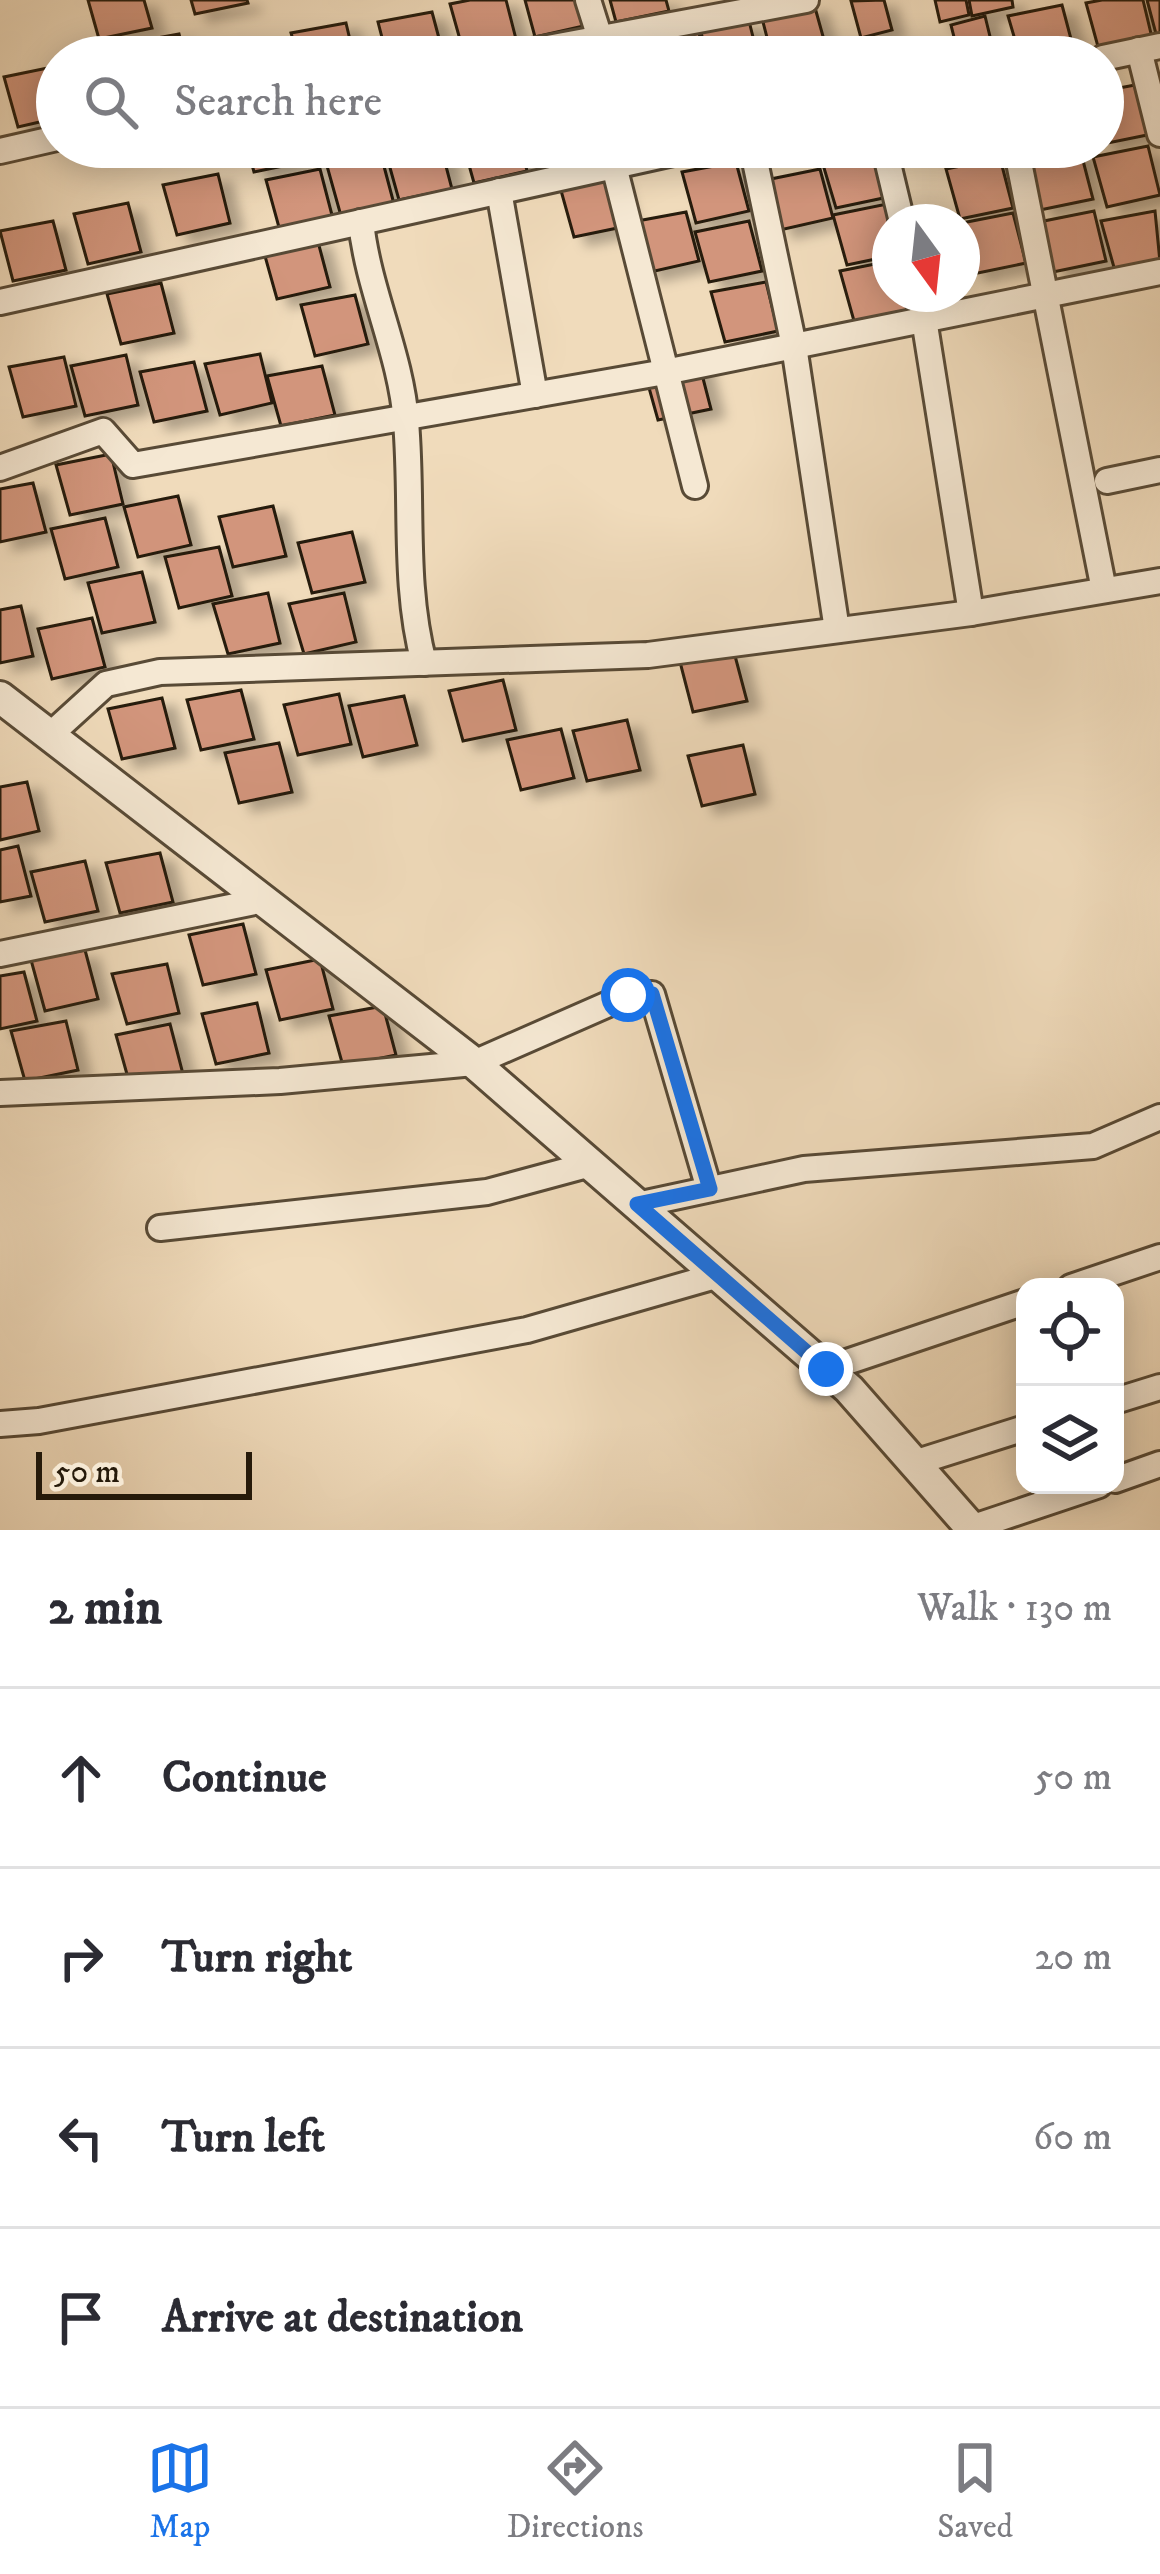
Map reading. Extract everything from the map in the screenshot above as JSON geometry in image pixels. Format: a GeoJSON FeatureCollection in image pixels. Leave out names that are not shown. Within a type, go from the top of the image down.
{"type":"FeatureCollection","features":[{"type":"Feature","properties":{"kind":"street"},"geometry":{"type":"LineString","coordinates":[[588,0],[599,36]]}},
{"type":"Feature","properties":{"kind":"street"},"geometry":{"type":"LineString","coordinates":[[611,36],[806,0]]}},
{"type":"Feature","properties":{"kind":"street"},"geometry":{"type":"LineString","coordinates":[[1150,48],[1160,134]]}},
{"type":"Feature","properties":{"kind":"street"},"geometry":{"type":"LineString","coordinates":[[0,151],[36,143]]}},
{"type":"Feature","properties":{"kind":"street"},"geometry":{"type":"LineString","coordinates":[[0,302],[605,168]]}},
{"type":"Feature","properties":{"kind":"street"},"geometry":{"type":"LineString","coordinates":[[614,168],[695,487]]}},
{"type":"Feature","properties":{"kind":"street"},"geometry":{"type":"LineString","coordinates":[[756,168],[794,346],[837,630]]}},
{"type":"Feature","properties":{"kind":"street"},"geometry":{"type":"LineString","coordinates":[[889,168],[898,204]]}},
{"type":"Feature","properties":{"kind":"street"},"geometry":{"type":"LineString","coordinates":[[1020,168],[1104,590]]}},
{"type":"Feature","properties":{"kind":"street"},"geometry":{"type":"LineString","coordinates":[[499,191],[535,395]]}},
{"type":"Feature","properties":{"kind":"street"},"geometry":{"type":"LineString","coordinates":[[361,222],[364,256],[406,417],[412,616],[424,663]]}},
{"type":"Feature","properties":{"kind":"street"},"geometry":{"type":"LineString","coordinates":[[0,468],[103,431],[133,465],[665,372],[1160,272]]}},
{"type":"Feature","properties":{"kind":"street"},"geometry":{"type":"LineString","coordinates":[[924,312],[971,613]]}},
{"type":"Feature","properties":{"kind":"street"},"geometry":{"type":"LineString","coordinates":[[1107,481],[1160,470]]}},
{"type":"Feature","properties":{"kind":"street"},"geometry":{"type":"LineString","coordinates":[[50,735],[106,684],[160,672],[648,655],[971,613],[1160,581]]}},
{"type":"Feature","properties":{"kind":"street"},"geometry":{"type":"LineString","coordinates":[[0,697],[474,1063],[826,1369],[972,1529],[1073,1494]]}},
{"type":"Feature","properties":{"kind":"street"},"geometry":{"type":"LineString","coordinates":[[0,954],[264,900]]}},
{"type":"Feature","properties":{"kind":"street"},"geometry":{"type":"LineString","coordinates":[[0,1094],[280,1081],[474,1063],[628,995],[652,994],[710,1189]]}},
{"type":"Feature","properties":{"kind":"street"},"geometry":{"type":"LineString","coordinates":[[637,1204],[804,1169],[1093,1146],[1160,1117]]}},
{"type":"Feature","properties":{"kind":"street"},"geometry":{"type":"LineString","coordinates":[[160,1228],[488,1192],[591,1164]]}},
{"type":"Feature","properties":{"kind":"street"},"geometry":{"type":"LineString","coordinates":[[1098,1278],[1160,1257]]}},
{"type":"Feature","properties":{"kind":"street"},"geometry":{"type":"LineString","coordinates":[[0,1424],[39,1421],[527,1330],[719,1275]]}},
{"type":"Feature","properties":{"kind":"street"},"geometry":{"type":"LineString","coordinates":[[826,1369],[1016,1306]]}},
{"type":"Feature","properties":{"kind":"street"},"geometry":{"type":"LineString","coordinates":[[1124,1398],[1160,1387]]}},
{"type":"Feature","properties":{"kind":"street"},"geometry":{"type":"LineString","coordinates":[[914,1463],[1016,1431]]}},
{"type":"Feature","properties":{"kind":"street"},"geometry":{"type":"LineString","coordinates":[[1124,1477],[1160,1464]]}},
{"type":"Feature","properties":{"kind":"building"},"geometry":{"type":"Polygon","coordinates":[[[88,0],[144,0],[152,28],[98,36],[88,0]]]}},
{"type":"Feature","properties":{"kind":"building"},"geometry":{"type":"Polygon","coordinates":[[[191,0],[247,0],[248,3],[195,14],[191,0]]]}},
{"type":"Feature","properties":{"kind":"building"},"geometry":{"type":"Polygon","coordinates":[[[506,0],[515,36],[459,36],[450,4],[506,0]]]}},
{"type":"Feature","properties":{"kind":"building"},"geometry":{"type":"Polygon","coordinates":[[[525,0],[581,0],[588,25],[535,36],[525,0]]]}},
{"type":"Feature","properties":{"kind":"building"},"geometry":{"type":"Polygon","coordinates":[[[610,0],[666,0],[669,11],[616,22],[610,0]]]}},
{"type":"Feature","properties":{"kind":"building"},"geometry":{"type":"Polygon","coordinates":[[[884,0],[892,30],[860,36],[851,1],[884,0]]]}},
{"type":"Feature","properties":{"kind":"building"},"geometry":{"type":"Polygon","coordinates":[[[935,0],[966,0],[969,15],[940,22],[935,0]]]}},
{"type":"Feature","properties":{"kind":"building"},"geometry":{"type":"Polygon","coordinates":[[[969,0],[1012,0],[1013,7],[972,16],[969,0]]]}},
{"type":"Feature","properties":{"kind":"building"},"geometry":{"type":"Polygon","coordinates":[[[1143,0],[1153,42],[1124,49],[1124,36],[1095,36],[1086,3],[1143,0]]]}},
{"type":"Feature","properties":{"kind":"building"},"geometry":{"type":"Polygon","coordinates":[[[1147,0],[1160,0],[1160,33],[1156,34],[1147,0]]]}},
{"type":"Feature","properties":{"kind":"building"},"geometry":{"type":"Polygon","coordinates":[[[814,4],[823,36],[767,36],[762,18],[814,4]]]}},
{"type":"Feature","properties":{"kind":"building"},"geometry":{"type":"Polygon","coordinates":[[[1062,5],[1070,36],[1014,36],[1008,16],[1062,5]]]}},
{"type":"Feature","properties":{"kind":"building"},"geometry":{"type":"Polygon","coordinates":[[[432,12],[438,36],[382,36],[378,22],[432,12]]]}},
{"type":"Feature","properties":{"kind":"building"},"geometry":{"type":"Polygon","coordinates":[[[985,16],[990,36],[954,36],[951,25],[985,16]]]}},
{"type":"Feature","properties":{"kind":"building"},"geometry":{"type":"Polygon","coordinates":[[[749,21],[753,36],[702,36],[701,32],[749,21]]]}},
{"type":"Feature","properties":{"kind":"building"},"geometry":{"type":"Polygon","coordinates":[[[346,23],[349,36],[292,36],[346,23]]]}},
{"type":"Feature","properties":{"kind":"building"},"geometry":{"type":"Polygon","coordinates":[[[36,70],[36,123],[18,127],[4,77],[36,70]]]}},
{"type":"Feature","properties":{"kind":"building"},"geometry":{"type":"Polygon","coordinates":[[[1135,85],[1147,135],[1124,140],[1124,87],[1135,85]]]}},
{"type":"Feature","properties":{"kind":"building"},"geometry":{"type":"Polygon","coordinates":[[[1148,146],[1160,195],[1107,207],[1096,168],[1124,168],[1124,151],[1148,146]]]}},
{"type":"Feature","properties":{"kind":"building"},"geometry":{"type":"Polygon","coordinates":[[[328,168],[384,168],[394,204],[341,216],[328,168]]]}},
{"type":"Feature","properties":{"kind":"building"},"geometry":{"type":"Polygon","coordinates":[[[390,168],[446,168],[452,189],[399,200],[390,168]]]}},
{"type":"Feature","properties":{"kind":"building"},"geometry":{"type":"Polygon","coordinates":[[[470,168],[526,168],[527,171],[474,183],[470,168]]]}},
{"type":"Feature","properties":{"kind":"building"},"geometry":{"type":"Polygon","coordinates":[[[738,168],[749,211],[696,223],[682,172],[738,168]]]}},
{"type":"Feature","properties":{"kind":"building"},"geometry":{"type":"Polygon","coordinates":[[[824,168],[881,168],[888,197],[836,208],[824,168]]]}},
{"type":"Feature","properties":{"kind":"building"},"geometry":{"type":"Polygon","coordinates":[[[1003,168],[1013,208],[980,215],[980,204],[956,204],[946,169],[1003,168]]]}},
{"type":"Feature","properties":{"kind":"building"},"geometry":{"type":"Polygon","coordinates":[[[1028,168],[1085,168],[1093,199],[1040,210],[1028,168]]]}},
{"type":"Feature","properties":{"kind":"building"},"geometry":{"type":"Polygon","coordinates":[[[320,169],[333,219],[280,231],[266,180],[320,169]]]}},
{"type":"Feature","properties":{"kind":"building"},"geometry":{"type":"Polygon","coordinates":[[[820,169],[833,218],[780,230],[766,180],[820,169]]]}},
{"type":"Feature","properties":{"kind":"building"},"geometry":{"type":"Polygon","coordinates":[[[218,174],[230,223],[177,235],[163,185],[218,174]]]}},
{"type":"Feature","properties":{"kind":"building"},"geometry":{"type":"Polygon","coordinates":[[[614,177],[627,226],[574,237],[560,187],[614,177]]]}},
{"type":"Feature","properties":{"kind":"building"},"geometry":{"type":"Polygon","coordinates":[[[128,203],[141,252],[88,264],[74,214],[128,203]]]}},
{"type":"Feature","properties":{"kind":"building"},"geometry":{"type":"Polygon","coordinates":[[[872,207],[872,260],[847,265],[833,215],[872,207]]]}},
{"type":"Feature","properties":{"kind":"building"},"geometry":{"type":"Polygon","coordinates":[[[1094,211],[1106,261],[1053,272],[1039,222],[1094,211]]]}},
{"type":"Feature","properties":{"kind":"building"},"geometry":{"type":"Polygon","coordinates":[[[1155,211],[1160,262],[1115,271],[1101,221],[1155,211]]]}},
{"type":"Feature","properties":{"kind":"building"},"geometry":{"type":"Polygon","coordinates":[[[686,212],[699,261],[646,273],[632,222],[686,212]]]}},
{"type":"Feature","properties":{"kind":"building"},"geometry":{"type":"Polygon","coordinates":[[[1013,213],[1026,263],[980,273],[980,219],[1013,213]]]}},
{"type":"Feature","properties":{"kind":"building"},"geometry":{"type":"Polygon","coordinates":[[[53,221],[66,270],[13,281],[0,231],[53,221]]]}},
{"type":"Feature","properties":{"kind":"building"},"geometry":{"type":"Polygon","coordinates":[[[749,221],[762,271],[709,282],[695,232],[749,221]]]}},
{"type":"Feature","properties":{"kind":"building"},"geometry":{"type":"Polygon","coordinates":[[[317,238],[330,287],[277,299],[263,249],[317,238]]]}},
{"type":"Feature","properties":{"kind":"building"},"geometry":{"type":"Polygon","coordinates":[[[872,265],[872,312],[897,312],[854,321],[840,271],[872,265]]]}},
{"type":"Feature","properties":{"kind":"building"},"geometry":{"type":"Polygon","coordinates":[[[766,282],[778,331],[725,342],[711,292],[766,282]]]}},
{"type":"Feature","properties":{"kind":"building"},"geometry":{"type":"Polygon","coordinates":[[[161,283],[174,333],[121,344],[107,294],[161,283]]]}},
{"type":"Feature","properties":{"kind":"building"},"geometry":{"type":"Polygon","coordinates":[[[355,295],[368,344],[315,356],[301,305],[355,295]]]}},
{"type":"Feature","properties":{"kind":"building"},"geometry":{"type":"Polygon","coordinates":[[[260,354],[272,403],[220,415],[205,364],[260,354]]]}},
{"type":"Feature","properties":{"kind":"building"},"geometry":{"type":"Polygon","coordinates":[[[126,355],[138,405],[85,416],[71,366],[126,355]]]}},
{"type":"Feature","properties":{"kind":"building"},"geometry":{"type":"Polygon","coordinates":[[[64,357],[76,406],[23,417],[9,367],[64,357]]]}},
{"type":"Feature","properties":{"kind":"building"},"geometry":{"type":"Polygon","coordinates":[[[698,359],[711,409],[658,420],[644,370],[698,359]]]}},
{"type":"Feature","properties":{"kind":"building"},"geometry":{"type":"Polygon","coordinates":[[[194,362],[207,411],[154,422],[140,372],[194,362]]]}},
{"type":"Feature","properties":{"kind":"building"},"geometry":{"type":"Polygon","coordinates":[[[322,366],[335,415],[281,426],[267,376],[322,366]]]}},
{"type":"Feature","properties":{"kind":"building"},"geometry":{"type":"Polygon","coordinates":[[[111,454],[123,504],[70,515],[56,465],[111,454]]]}},
{"type":"Feature","properties":{"kind":"building"},"geometry":{"type":"Polygon","coordinates":[[[33,483],[46,532],[0,542],[0,489],[33,483]]]}},
{"type":"Feature","properties":{"kind":"building"},"geometry":{"type":"Polygon","coordinates":[[[178,496],[191,545],[138,557],[124,507],[178,496]]]}},
{"type":"Feature","properties":{"kind":"building"},"geometry":{"type":"Polygon","coordinates":[[[273,506],[286,556],[233,567],[219,517],[273,506]]]}},
{"type":"Feature","properties":{"kind":"building"},"geometry":{"type":"Polygon","coordinates":[[[105,518],[118,567],[65,579],[51,529],[105,518]]]}},
{"type":"Feature","properties":{"kind":"building"},"geometry":{"type":"Polygon","coordinates":[[[352,532],[365,582],[312,593],[298,543],[352,532]]]}},
{"type":"Feature","properties":{"kind":"building"},"geometry":{"type":"Polygon","coordinates":[[[219,547],[232,596],[179,608],[165,557],[219,547]]]}},
{"type":"Feature","properties":{"kind":"building"},"geometry":{"type":"Polygon","coordinates":[[[142,572],[155,622],[102,633],[88,583],[142,572]]]}},
{"type":"Feature","properties":{"kind":"building"},"geometry":{"type":"Polygon","coordinates":[[[268,593],[280,643],[228,654],[213,604],[268,593]]]}},
{"type":"Feature","properties":{"kind":"building"},"geometry":{"type":"Polygon","coordinates":[[[344,593],[356,642],[304,654],[289,604],[344,593]]]}},
{"type":"Feature","properties":{"kind":"building"},"geometry":{"type":"Polygon","coordinates":[[[21,606],[33,656],[0,663],[0,610],[21,606]]]}},
{"type":"Feature","properties":{"kind":"building"},"geometry":{"type":"Polygon","coordinates":[[[92,618],[105,667],[52,679],[38,629],[92,618]]]}},
{"type":"Feature","properties":{"kind":"building"},"geometry":{"type":"Polygon","coordinates":[[[734,652],[747,701],[693,712],[680,662],[734,652]]]}},
{"type":"Feature","properties":{"kind":"building"},"geometry":{"type":"Polygon","coordinates":[[[503,680],[516,730],[463,741],[449,691],[503,680]]]}},
{"type":"Feature","properties":{"kind":"building"},"geometry":{"type":"Polygon","coordinates":[[[241,690],[254,739],[201,750],[187,700],[241,690]]]}},
{"type":"Feature","properties":{"kind":"building"},"geometry":{"type":"Polygon","coordinates":[[[339,694],[351,744],[298,755],[284,705],[339,694]]]}},
{"type":"Feature","properties":{"kind":"building"},"geometry":{"type":"Polygon","coordinates":[[[404,696],[417,745],[363,757],[349,706],[404,696]]]}},
{"type":"Feature","properties":{"kind":"building"},"geometry":{"type":"Polygon","coordinates":[[[162,698],[175,748],[122,759],[108,709],[162,698]]]}},
{"type":"Feature","properties":{"kind":"building"},"geometry":{"type":"Polygon","coordinates":[[[627,720],[640,770],[587,781],[573,731],[627,720]]]}},
{"type":"Feature","properties":{"kind":"building"},"geometry":{"type":"Polygon","coordinates":[[[561,729],[574,778],[521,790],[507,740],[561,729]]]}},
{"type":"Feature","properties":{"kind":"building"},"geometry":{"type":"Polygon","coordinates":[[[279,743],[292,792],[239,803],[225,753],[279,743]]]}},
{"type":"Feature","properties":{"kind":"building"},"geometry":{"type":"Polygon","coordinates":[[[743,745],[755,794],[702,806],[688,756],[743,745]]]}},
{"type":"Feature","properties":{"kind":"building"},"geometry":{"type":"Polygon","coordinates":[[[27,782],[39,831],[0,840],[0,787],[27,782]]]}},
{"type":"Feature","properties":{"kind":"building"},"geometry":{"type":"Polygon","coordinates":[[[18,846],[31,896],[0,902],[0,850],[18,846]]]}},
{"type":"Feature","properties":{"kind":"building"},"geometry":{"type":"Polygon","coordinates":[[[160,853],[173,902],[120,913],[106,863],[160,853]]]}},
{"type":"Feature","properties":{"kind":"building"},"geometry":{"type":"Polygon","coordinates":[[[85,861],[98,911],[45,922],[31,872],[85,861]]]}},
{"type":"Feature","properties":{"kind":"building"},"geometry":{"type":"Polygon","coordinates":[[[243,924],[256,974],[203,985],[189,935],[243,924]]]}},
{"type":"Feature","properties":{"kind":"building"},"geometry":{"type":"Polygon","coordinates":[[[85,950],[98,999],[45,1011],[31,960],[85,950]]]}},
{"type":"Feature","properties":{"kind":"building"},"geometry":{"type":"Polygon","coordinates":[[[320,959],[333,1009],[280,1020],[266,970],[320,959]]]}},
{"type":"Feature","properties":{"kind":"building"},"geometry":{"type":"Polygon","coordinates":[[[167,964],[179,1013],[127,1024],[112,974],[167,964]]]}},
{"type":"Feature","properties":{"kind":"building"},"geometry":{"type":"Polygon","coordinates":[[[24,972],[37,1021],[0,1029],[0,976],[24,972]]]}},
{"type":"Feature","properties":{"kind":"building"},"geometry":{"type":"Polygon","coordinates":[[[257,1003],[269,1053],[216,1064],[202,1014],[257,1003]]]}},
{"type":"Feature","properties":{"kind":"building"},"geometry":{"type":"Polygon","coordinates":[[[383,1006],[396,1055],[343,1066],[329,1016],[383,1006]]]}},
{"type":"Feature","properties":{"kind":"building"},"geometry":{"type":"Polygon","coordinates":[[[66,1021],[78,1070],[25,1081],[11,1031],[66,1021]]]}},
{"type":"Feature","properties":{"kind":"building"},"geometry":{"type":"Polygon","coordinates":[[[170,1024],[183,1074],[130,1085],[116,1035],[170,1024]]]}},
{"type":"Feature","properties":{"kind":"route"},"geometry":{"type":"LineString","coordinates":[[628,995],[652,994],[710,1189],[637,1204],[826,1369]]}}]}
